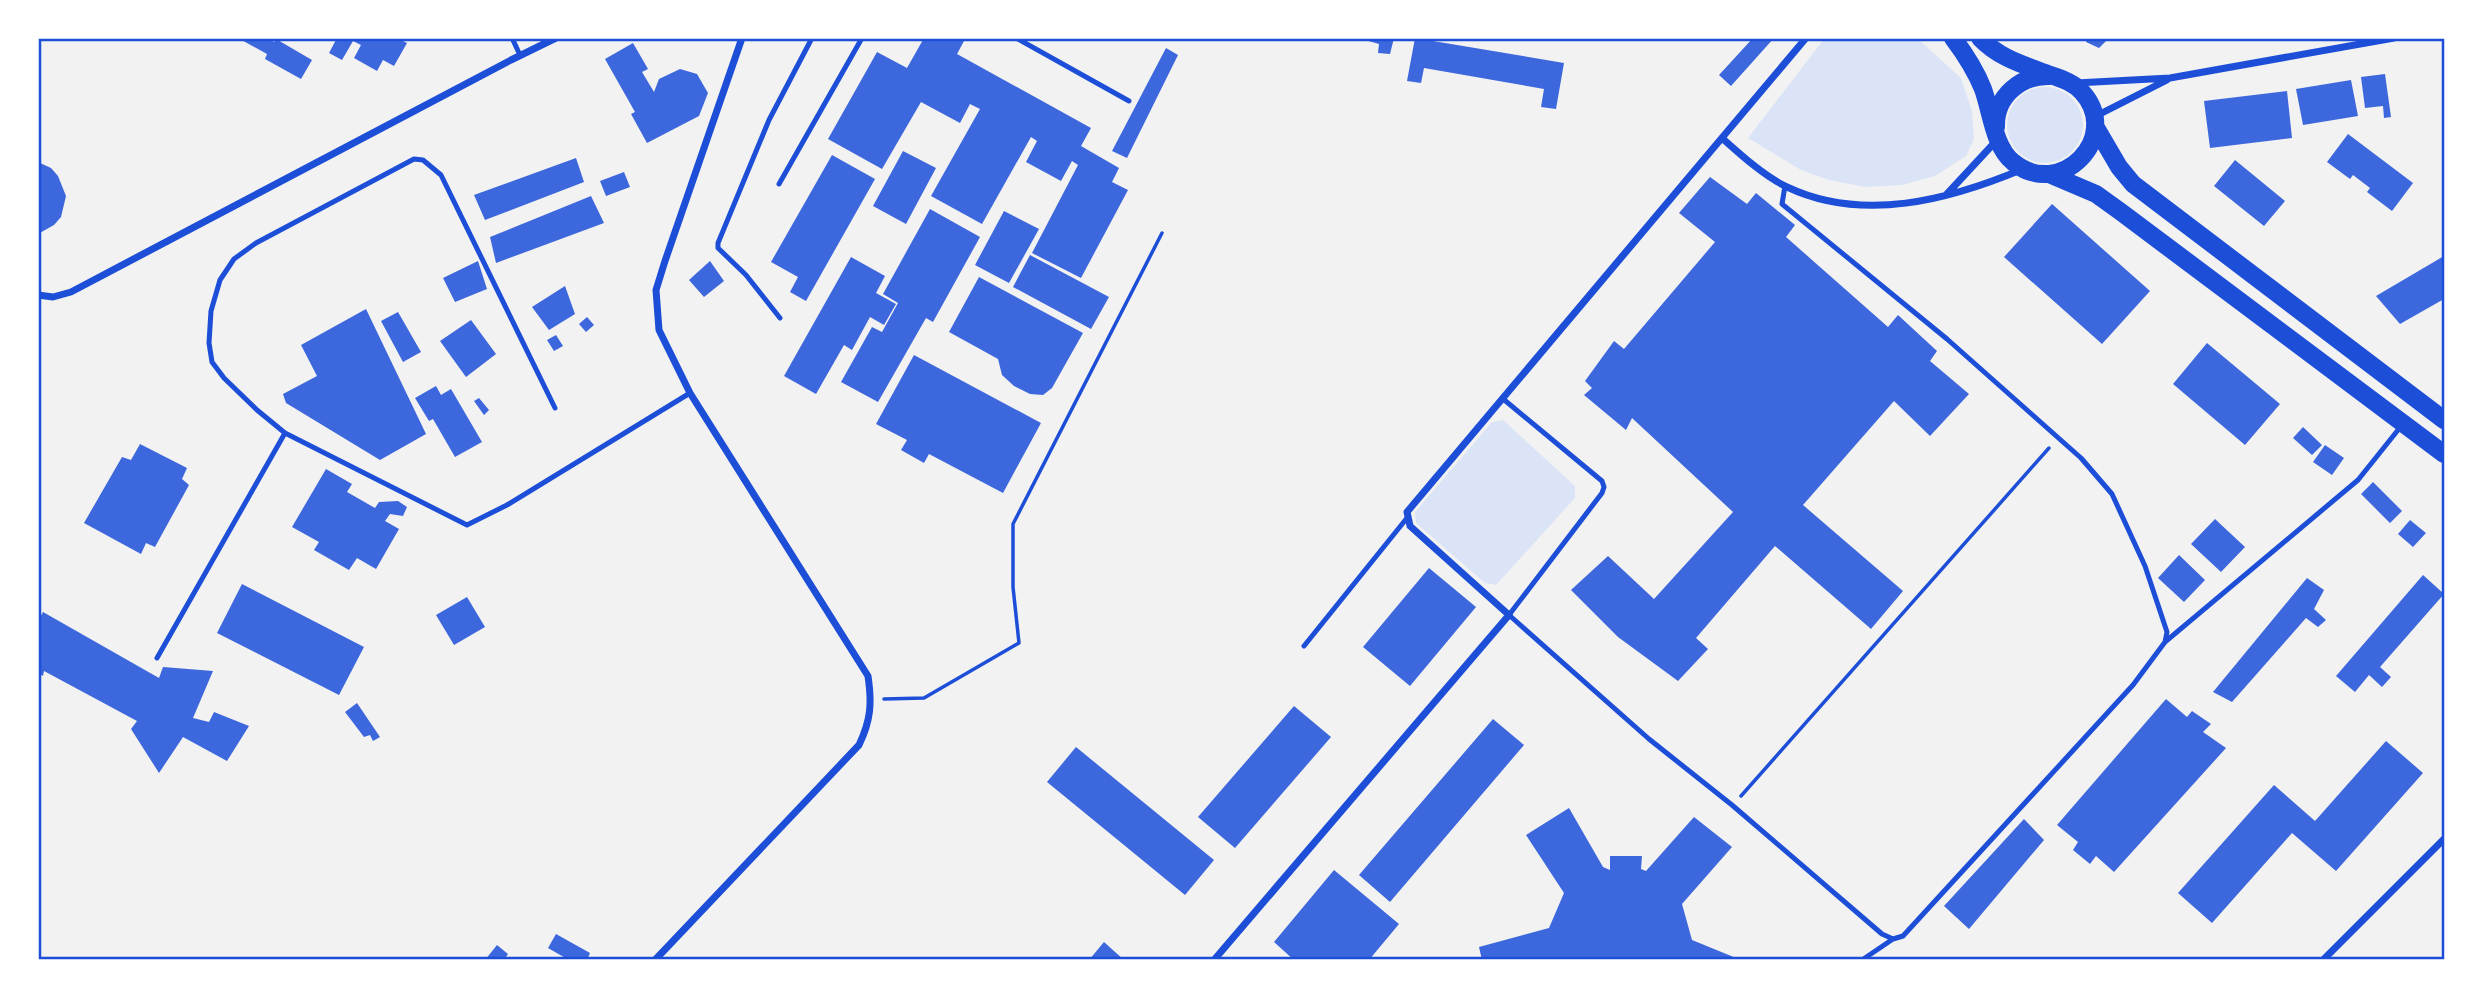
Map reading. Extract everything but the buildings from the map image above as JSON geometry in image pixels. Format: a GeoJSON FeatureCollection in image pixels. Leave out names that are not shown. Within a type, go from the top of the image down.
{"type":"FeatureCollection","features":[{"type":"Feature","properties":{"kind":"main road"},"geometry":{"type":"LineString","coordinates":[[1953,38],[1982,88],[2006,155],[2023,169],[2034,173],[2058,173],[2081,160],[2090,148],[2095,121]]}},
{"type":"Feature","properties":{"kind":"main road"},"geometry":{"type":"LineString","coordinates":[[1980,38],[2003,57],[2072,83],[2084,94],[2119,167],[2133,184],[2445,420]]}},
{"type":"Feature","properties":{"kind":"main road"},"geometry":{"type":"LineString","coordinates":[[1997,135],[1998,111],[2002,101],[2015,86],[2030,78],[2053,76]]}},
{"type":"Feature","properties":{"kind":"main road"},"geometry":{"type":"LineString","coordinates":[[2049,174],[2087,189],[2113,206],[2445,454]]}},
{"type":"Feature","properties":{"kind":"street"},"geometry":{"type":"LineString","coordinates":[[40,298],[71,292],[556,38]]}},
{"type":"Feature","properties":{"kind":"street"},"geometry":{"type":"LineString","coordinates":[[655,960],[859,745],[868,727],[872,700],[868,676],[690,394],[659,330],[656,290],[742,38]]}},
{"type":"Feature","properties":{"kind":"street"},"geometry":{"type":"LineString","coordinates":[[1214,960],[1509,615],[1410,526],[1407,512],[1806,38]]}},
{"type":"Feature","properties":{"kind":"street"},"geometry":{"type":"LineString","coordinates":[[2072,83],[2170,78],[2394,38]]}},
{"type":"Feature","properties":{"kind":"street"},"geometry":{"type":"LineString","coordinates":[[2095,121],[2170,78]]}},
{"type":"Feature","properties":{"kind":"street"},"geometry":{"type":"LineString","coordinates":[[1945,196],[1997,135]]}},
{"type":"Feature","properties":{"kind":"street"},"geometry":{"type":"LineString","coordinates":[[1722,138],[1784,186],[1814,198],[1843,204],[1869,206],[1945,196],[1991,183],[2023,169]]}},
{"type":"Feature","properties":{"kind":"street"},"geometry":{"type":"LineString","coordinates":[[2323,960],[2445,839]]}},
{"type":"Feature","properties":{"kind":"lane"},"geometry":{"type":"LineString","coordinates":[[512,38],[520,55]]}},
{"type":"Feature","properties":{"kind":"lane"},"geometry":{"type":"LineString","coordinates":[[780,317],[746,275],[718,248],[718,243],[769,120],[812,38]]}},
{"type":"Feature","properties":{"kind":"lane"},"geometry":{"type":"LineString","coordinates":[[779,184],[862,38]]}},
{"type":"Feature","properties":{"kind":"lane"},"geometry":{"type":"LineString","coordinates":[[1016,38],[1129,101]]}},
{"type":"Feature","properties":{"kind":"lane"},"geometry":{"type":"LineString","coordinates":[[555,408],[441,175],[423,160],[414,159],[257,243],[234,259],[220,279],[211,311],[209,343],[212,362],[224,378],[285,432],[467,525],[507,505],[690,394]]}},
{"type":"Feature","properties":{"kind":"lane"},"geometry":{"type":"LineString","coordinates":[[1784,186],[1782,204],[1947,339],[2081,458],[2112,494],[2144,566],[2165,624],[2165,642]]}},
{"type":"Feature","properties":{"kind":"lane"},"geometry":{"type":"LineString","coordinates":[[1502,398],[1602,481],[1604,487],[1509,615],[1649,739],[1732,805],[1882,934],[1893,939]]}},
{"type":"Feature","properties":{"kind":"lane"},"geometry":{"type":"LineString","coordinates":[[1862,960],[1893,939],[1903,936],[2133,685],[2165,642],[2358,480],[2403,423]]}},
{"type":"Feature","properties":{"kind":"lane"},"geometry":{"type":"LineString","coordinates":[[157,658],[285,432]]}},
{"type":"Feature","properties":{"kind":"lane"},"geometry":{"type":"LineString","coordinates":[[1304,646],[1407,518]]}},
{"type":"Feature","properties":{"kind":"path"},"geometry":{"type":"LineString","coordinates":[[872,700],[924,698],[1019,643],[1013,587],[1013,524],[1162,233]]}},
{"type":"Feature","properties":{"kind":"path"},"geometry":{"type":"LineString","coordinates":[[1732,805],[2058,438]]}},
{"type":"Feature","properties":{"kind":"shaded area"},"geometry":{"type":"Polygon","coordinates":[[[1917,38],[1961,78],[1972,111],[1974,139],[1966,156],[1935,176],[1902,185],[1865,187],[1829,180],[1801,170],[1748,138],[1824,39],[1917,38]]]}},
{"type":"Feature","properties":{"kind":"shaded area"},"geometry":{"type":"Polygon","coordinates":[[[2045,87],[2059,90],[2072,98],[2080,111],[2083,125],[2080,139],[2072,152],[2059,160],[2045,163],[2031,160],[2018,152],[2010,139],[2007,125],[2010,111],[2018,98],[2031,90],[2045,87]]]}},
{"type":"Feature","properties":{"kind":"shaded area"},"geometry":{"type":"Polygon","coordinates":[[[1503,420],[1575,486],[1575,498],[1496,585],[1485,583],[1416,523],[1415,512],[1492,422],[1503,420]]]}}]}
